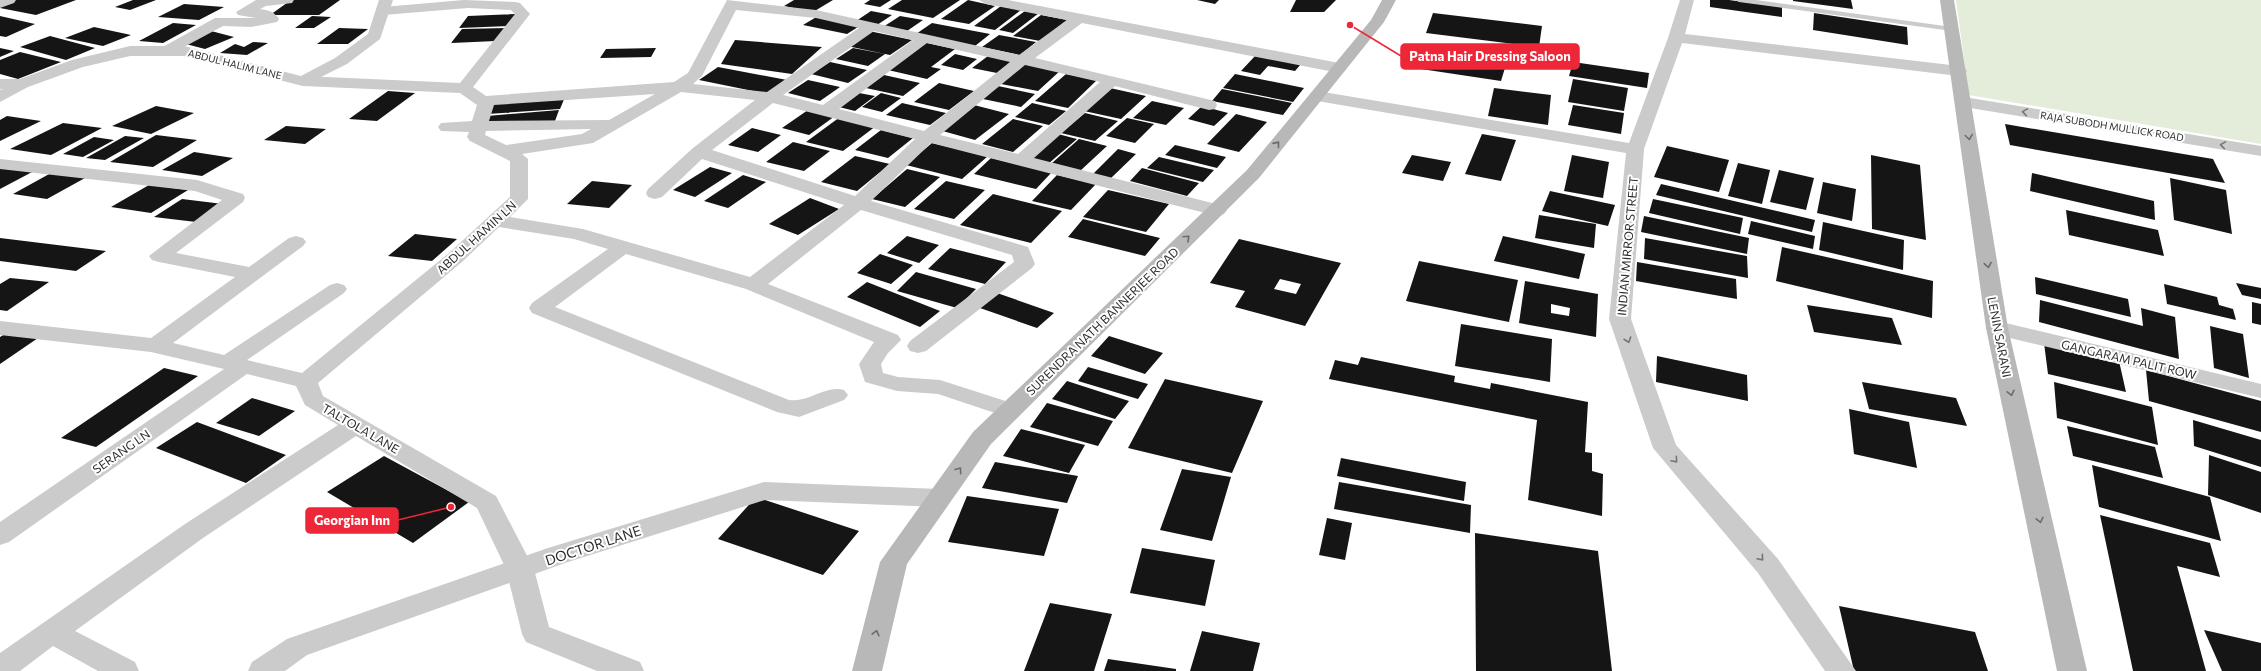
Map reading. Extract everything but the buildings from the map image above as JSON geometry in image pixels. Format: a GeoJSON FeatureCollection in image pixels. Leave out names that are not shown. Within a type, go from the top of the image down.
{"type":"FeatureCollection","features":[{"type":"Feature","properties":{"kind":"main road","name":"SURENDRA NATH BANNERJEE ROAD"},"geometry":{"type":"LineString","coordinates":[[867,671],[894,562],[982,438],[1253,174],[1377,22],[1389,0]]}},
{"type":"Feature","properties":{"kind":"main road","name":"LENIN SARANI"},"geometry":{"type":"LineString","coordinates":[[1947,0],[1964,102],[1997,328],[2072,671]]}},
{"type":"Feature","properties":{"kind":"street"},"geometry":{"type":"LineString","coordinates":[[0,4],[9,0]]}},
{"type":"Feature","properties":{"kind":"street"},"geometry":{"type":"LineString","coordinates":[[166,51],[220,21],[251,23],[272,19],[266,14],[243,12],[263,2],[287,0]]}},
{"type":"Feature","properties":{"kind":"street"},"geometry":{"type":"LineString","coordinates":[[986,0],[1339,68]]}},
{"type":"Feature","properties":{"kind":"street","name":"INDIAN MIRROR STREET"},"geometry":{"type":"LineString","coordinates":[[1687,0],[1676,38],[1635,149],[1620,319],[1665,448],[1768,566],[1841,671]]}},
{"type":"Feature","properties":{"kind":"street"},"geometry":{"type":"LineString","coordinates":[[503,151],[587,139],[678,87],[694,76],[733,3],[816,14],[872,26],[1112,80],[1209,105]]}},
{"type":"Feature","properties":{"kind":"street"},"geometry":{"type":"LineString","coordinates":[[303,81],[341,61],[375,36],[384,6],[468,4],[515,6],[523,14],[464,88]]}},
{"type":"Feature","properties":{"kind":"street"},"geometry":{"type":"LineString","coordinates":[[752,285],[858,203],[927,137],[1022,60],[1080,17]]}},
{"type":"Feature","properties":{"kind":"street"},"geometry":{"type":"LineString","coordinates":[[655,193],[699,152],[770,97],[872,26]]}},
{"type":"Feature","properties":{"kind":"street"},"geometry":{"type":"LineString","coordinates":[[828,110],[925,38]]}},
{"type":"Feature","properties":{"kind":"street"},"geometry":{"type":"LineString","coordinates":[[1676,38],[1959,71]]}},
{"type":"Feature","properties":{"kind":"street","name":"ABDUL HALIM LANE"},"geometry":{"type":"LineString","coordinates":[[0,84],[22,84],[78,64],[130,51],[184,51],[303,81]]}},
{"type":"Feature","properties":{"kind":"street"},"geometry":{"type":"LineString","coordinates":[[1021,161],[1112,80]]}},
{"type":"Feature","properties":{"kind":"street"},"geometry":{"type":"LineString","coordinates":[[303,81],[464,88],[486,103],[479,128]]}},
{"type":"Feature","properties":{"kind":"street"},"geometry":{"type":"LineString","coordinates":[[0,97],[22,84]]}},
{"type":"Feature","properties":{"kind":"street"},"geometry":{"type":"LineString","coordinates":[[483,101],[678,87],[770,97],[828,110],[927,137],[1217,210]]}},
{"type":"Feature","properties":{"kind":"street"},"geometry":{"type":"LineString","coordinates":[[1317,96],[1635,149]]}},
{"type":"Feature","properties":{"kind":"street","name":"RAJA SUBODH MULLICK ROAD"},"geometry":{"type":"LineString","coordinates":[[1964,102],[2261,151]]}},
{"type":"Feature","properties":{"kind":"street"},"geometry":{"type":"LineString","coordinates":[[447,127],[479,128],[614,124]]}},
{"type":"Feature","properties":{"kind":"street","name":"ABDUL HAMIN LN"},"geometry":{"type":"LineString","coordinates":[[306,381],[456,257],[519,199],[519,159],[476,137],[479,128]]}},
{"type":"Feature","properties":{"kind":"street"},"geometry":{"type":"LineString","coordinates":[[699,152],[858,203],[1021,251],[1025,264],[918,346]]}},
{"type":"Feature","properties":{"kind":"street"},"geometry":{"type":"LineString","coordinates":[[0,164],[197,186],[236,198],[159,256],[252,274]]}},
{"type":"Feature","properties":{"kind":"street"},"geometry":{"type":"LineString","coordinates":[[495,221],[576,233],[752,285],[890,340],[879,349],[870,364],[873,377],[897,384],[940,387],[1010,410]]}},
{"type":"Feature","properties":{"kind":"street"},"geometry":{"type":"LineString","coordinates":[[155,346],[296,242]]}},
{"type":"Feature","properties":{"kind":"street"},"geometry":{"type":"LineString","coordinates":[[623,247],[540,308],[785,407],[799,409],[836,395]]}},
{"type":"Feature","properties":{"kind":"street","name":"SERANG LN"},"geometry":{"type":"LineString","coordinates":[[0,535],[337,289]]}},
{"type":"Feature","properties":{"kind":"street"},"geometry":{"type":"LineString","coordinates":[[0,328],[155,346],[306,381]]}},
{"type":"Feature","properties":{"kind":"street","name":"GANGARAM PALIT ROW"},"geometry":{"type":"LineString","coordinates":[[1997,328],[2261,391]]}},
{"type":"Feature","properties":{"kind":"street","name":"TALTOLA LANE"},"geometry":{"type":"LineString","coordinates":[[306,381],[314,400],[487,502],[520,569],[536,634],[629,671]]}},
{"type":"Feature","properties":{"kind":"street"},"geometry":{"type":"LineString","coordinates":[[0,668],[194,531],[355,425]]}},
{"type":"Feature","properties":{"kind":"street","name":"DOCTOR LANE"},"geometry":{"type":"LineString","coordinates":[[263,671],[297,647],[520,569],[764,491],[939,498]]}},
{"type":"Feature","properties":{"kind":"street"},"geometry":{"type":"LineString","coordinates":[[52,632],[124,671]]}},
{"type":"Feature","properties":{"kind":"lane"},"geometry":{"type":"LineString","coordinates":[[1739,0],[1952,29]]}},
{"type":"Feature","properties":{"kind":"green space"},"geometry":{"type":"Polygon","coordinates":[[[1956,0],[2261,0],[2261,144],[1969,95],[1956,0]]]}},
{"type":"Feature","properties":{"kind":"place","name":"Patna Hair Dressing Saloon"},"geometry":{"type":"Point","coordinates":[1350,25]}},
{"type":"Feature","properties":{"kind":"place","name":"Georgian Inn"},"geometry":{"type":"Point","coordinates":[451,507]}}]}
